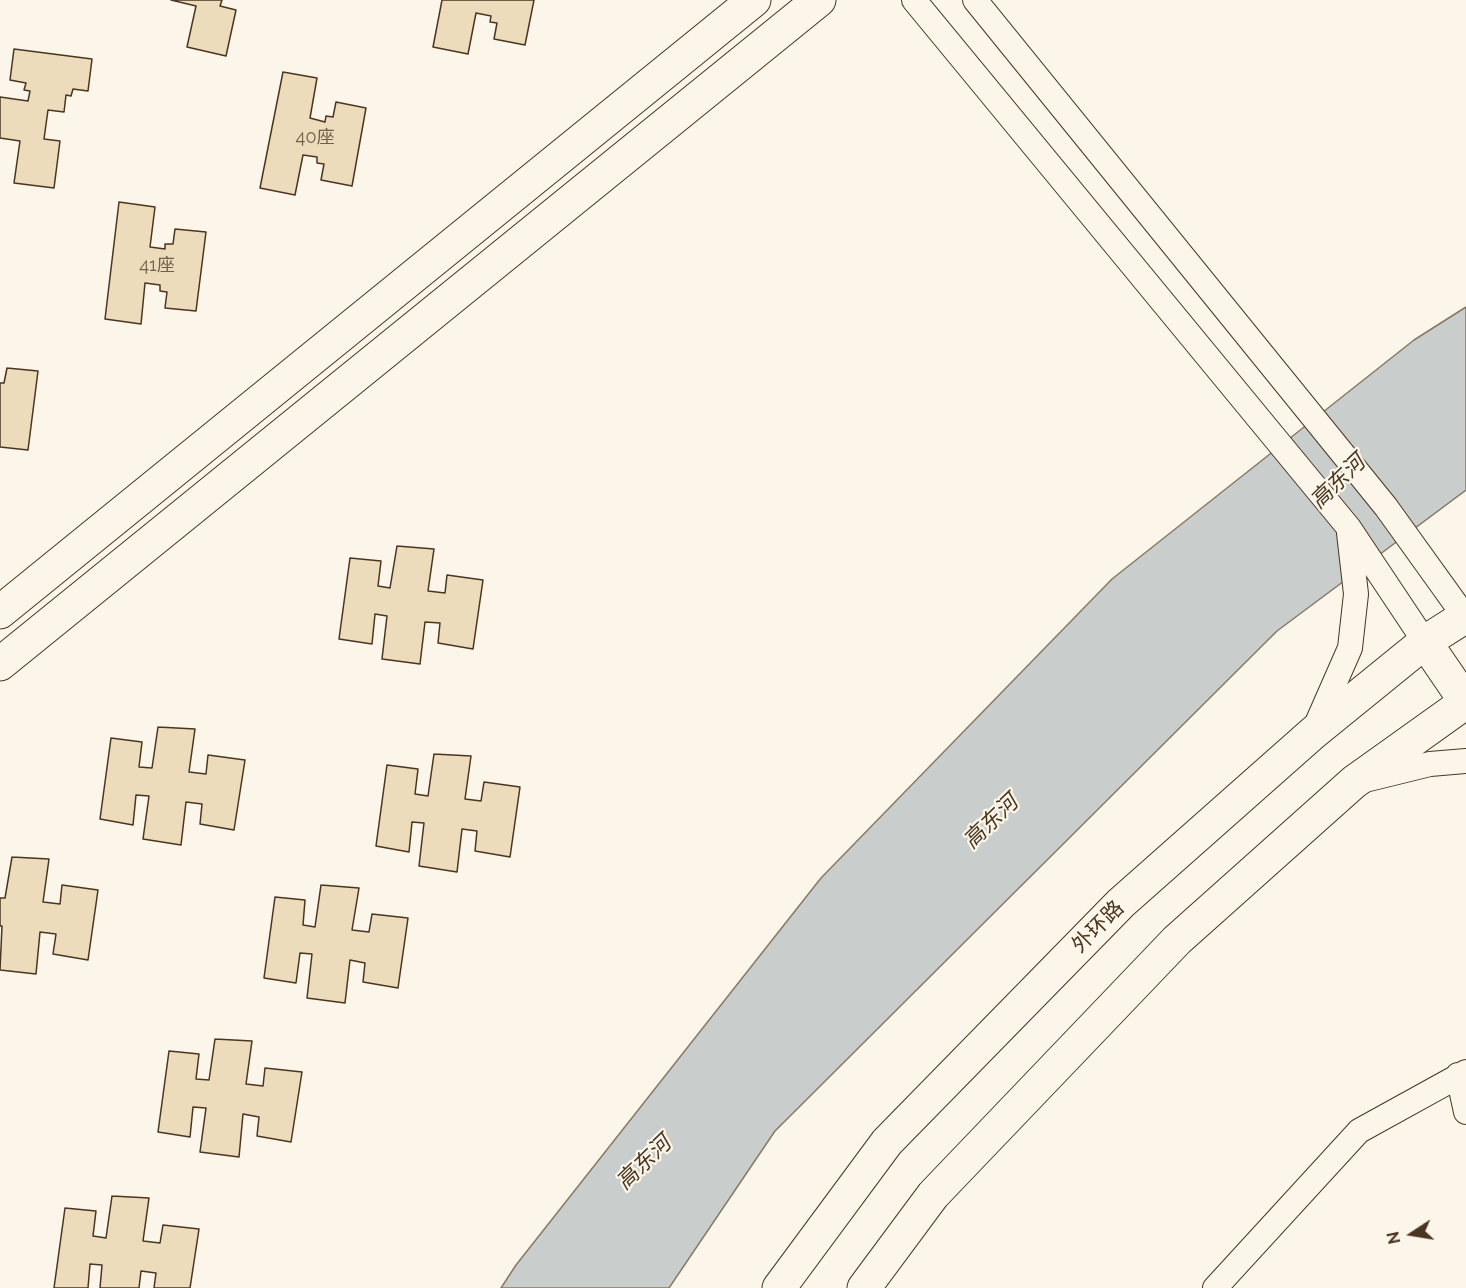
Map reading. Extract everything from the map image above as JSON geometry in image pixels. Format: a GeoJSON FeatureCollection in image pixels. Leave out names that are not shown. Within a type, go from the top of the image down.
{"type":"FeatureCollection","features":[{"type":"Feature","properties":{"kind":"street"},"geometry":{"type":"LineString","coordinates":[[0,612],[754,0]]}},
{"type":"Feature","properties":{"kind":"street"},"geometry":{"type":"LineString","coordinates":[[0,664],[819,0]]}},
{"type":"Feature","properties":{"kind":"street"},"geometry":{"type":"LineString","coordinates":[[864,1288],[933,1195],[1177,940],[1354,782],[1466,702],[1349,528],[914,0]]}},
{"type":"Feature","properties":{"kind":"street"},"geometry":{"type":"LineString","coordinates":[[975,0],[1386,507],[1466,618]]}},
{"type":"Feature","properties":{"kind":"street"},"geometry":{"type":"LineString","coordinates":[[1313,733],[1350,648],[1356,594],[1349,528]]}},
{"type":"Feature","properties":{"kind":"street","name":"外环路"},"geometry":{"type":"LineString","coordinates":[[779,1288],[887,1142],[1121,903],[1313,733],[1425,642],[1466,618]]}},
{"type":"Feature","properties":{"kind":"street"},"geometry":{"type":"LineString","coordinates":[[1354,782],[1430,764],[1466,761]]}},
{"type":"Feature","properties":{"kind":"street"},"geometry":{"type":"LineString","coordinates":[[1215,1288],[1359,1131],[1462,1074],[1466,1112]]}},
{"type":"Feature","properties":{"kind":"water","name":"高东河"},"geometry":{"type":"Polygon","coordinates":[[[1466,307],[1466,490],[1277,631],[775,1131],[669,1288],[501,1288],[516,1265],[821,878],[1112,579],[1414,340],[1466,307]]]}},
{"type":"Feature","properties":{"kind":"building"},"geometry":{"type":"Polygon","coordinates":[[[171,0],[222,0],[220,6],[236,10],[226,56],[187,47],[196,6],[171,0]]]}},
{"type":"Feature","properties":{"kind":"building"},"geometry":{"type":"Polygon","coordinates":[[[442,0],[534,0],[525,45],[494,39],[497,23],[490,22],[491,16],[476,13],[468,54],[433,47],[442,0]]]}},
{"type":"Feature","properties":{"kind":"building"},"geometry":{"type":"Polygon","coordinates":[[[14,49],[92,59],[88,91],[73,89],[71,96],[66,95],[64,112],[48,110],[44,139],[60,141],[54,188],[14,183],[20,141],[0,138],[0,97],[28,101],[30,91],[24,90],[26,83],[10,80],[14,49]]]}},
{"type":"Feature","properties":{"kind":"building"},"geometry":{"type":"Polygon","coordinates":[[[283,72],[317,78],[310,118],[325,122],[326,116],[333,117],[336,102],[366,108],[352,186],[321,180],[324,164],[317,163],[317,157],[303,155],[295,195],[260,188],[283,72]]]}},
{"type":"Feature","properties":{"kind":"building"},"geometry":{"type":"Polygon","coordinates":[[[119,202],[155,207],[150,247],[165,249],[165,244],[173,244],[175,229],[206,232],[196,311],[165,308],[167,292],[160,291],[160,285],[145,283],[141,324],[105,319],[119,202]]]}},
{"type":"Feature","properties":{"kind":"building"},"geometry":{"type":"Polygon","coordinates":[[[7,368],[38,371],[28,450],[0,447],[0,383],[4,383],[7,368]]]}},
{"type":"Feature","properties":{"kind":"building"},"geometry":{"type":"Polygon","coordinates":[[[397,546],[434,549],[428,591],[445,593],[447,575],[483,580],[473,649],[438,643],[440,623],[425,622],[420,664],[382,659],[387,616],[375,614],[372,644],[339,639],[350,558],[381,561],[378,586],[390,588],[397,546]]]}},
{"type":"Feature","properties":{"kind":"building"},"geometry":{"type":"Polygon","coordinates":[[[158,727],[195,729],[189,772],[206,774],[208,755],[245,760],[234,830],[200,824],[202,804],[186,802],[181,845],[143,839],[149,796],[136,795],[133,825],[100,819],[111,738],[142,742],[139,767],[152,768],[158,727]]]}},
{"type":"Feature","properties":{"kind":"building"},"geometry":{"type":"Polygon","coordinates":[[[434,754],[471,756],[465,799],[481,801],[484,782],[520,787],[510,857],[475,851],[477,831],[462,829],[457,872],[419,866],[424,823],[412,822],[409,852],[376,846],[387,765],[418,769],[415,794],[428,796],[434,754]]]}},
{"type":"Feature","properties":{"kind":"building"},"geometry":{"type":"Polygon","coordinates":[[[12,857],[49,859],[43,902],[60,904],[62,885],[98,890],[88,960],[53,954],[56,934],[40,932],[36,974],[0,970],[2,926],[0,926],[0,898],[5,898],[12,857]]]}},
{"type":"Feature","properties":{"kind":"building"},"geometry":{"type":"Polygon","coordinates":[[[321,885],[359,888],[352,930],[369,932],[372,914],[408,918],[398,988],[363,982],[365,963],[350,960],[345,1003],[307,998],[312,954],[300,953],[296,983],[264,978],[275,897],[305,900],[303,925],[315,927],[321,885]]]}},
{"type":"Feature","properties":{"kind":"building"},"geometry":{"type":"Polygon","coordinates":[[[215,1039],[252,1041],[246,1084],[263,1086],[265,1068],[302,1072],[291,1142],[257,1136],[259,1117],[243,1114],[239,1157],[200,1152],[206,1108],[193,1107],[190,1137],[158,1132],[169,1051],[199,1054],[196,1079],[209,1080],[215,1039]]]}},
{"type":"Feature","properties":{"kind":"building"},"geometry":{"type":"Polygon","coordinates":[[[112,1196],[149,1198],[143,1241],[160,1243],[163,1225],[199,1229],[190,1288],[154,1288],[156,1273],[141,1271],[139,1288],[100,1288],[102,1265],[90,1264],[88,1288],[54,1288],[65,1208],[96,1211],[93,1236],[106,1238],[112,1196]]]}}]}
